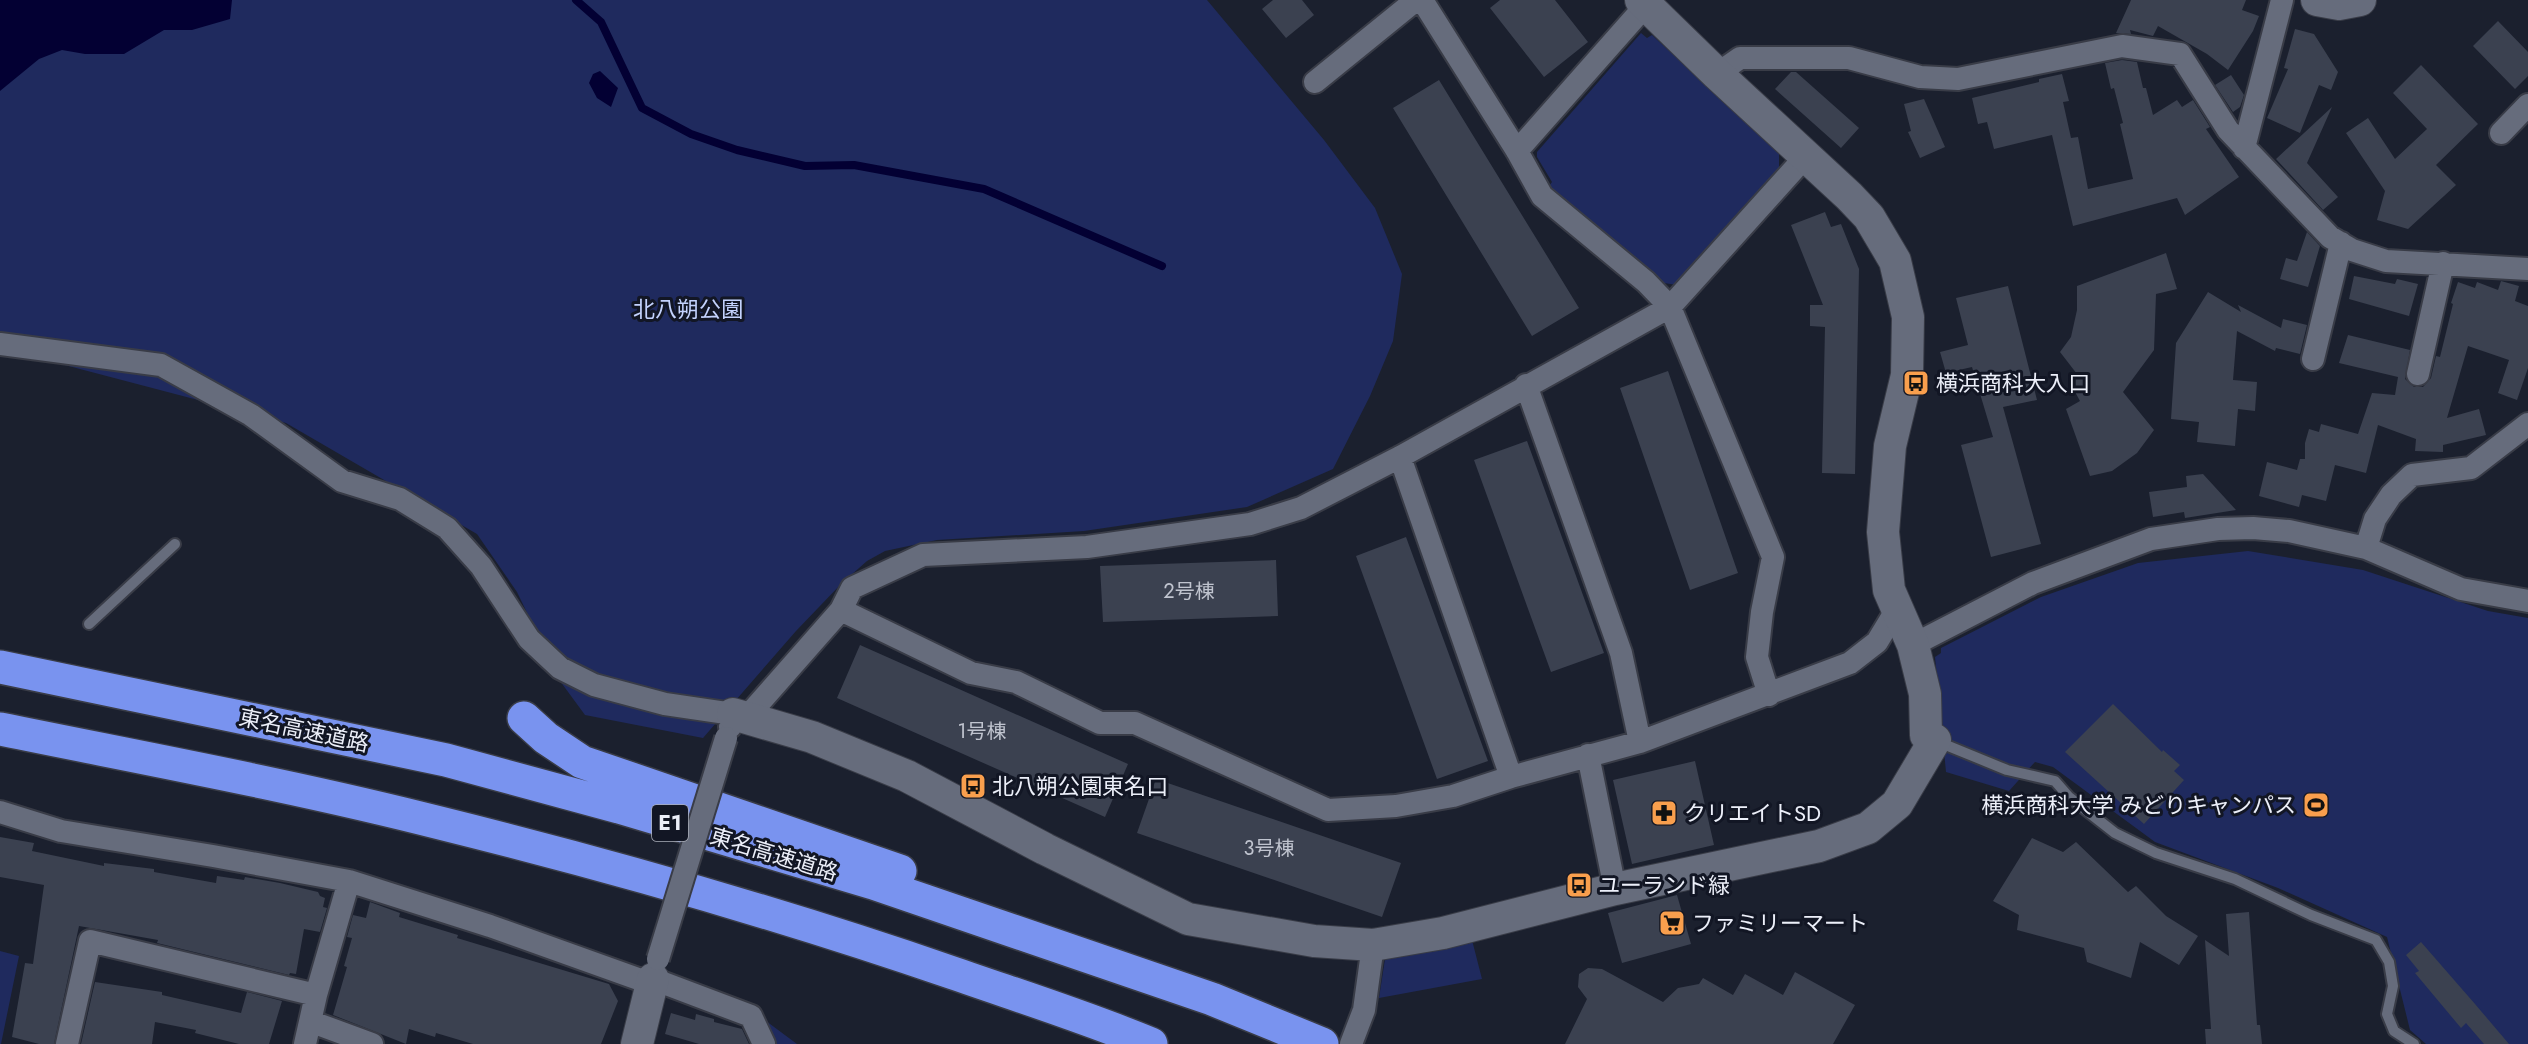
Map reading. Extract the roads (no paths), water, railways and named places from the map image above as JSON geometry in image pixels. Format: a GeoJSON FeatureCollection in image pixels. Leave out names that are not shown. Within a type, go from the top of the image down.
{"type":"FeatureCollection","features":[{"type":"Feature","properties":{"kind":"highway","name":"東名高速道路"},"geometry":{"type":"LineString","coordinates":[[0,667],[447,760],[585,798],[873,883],[1212,999],[1322,1044]]}},
{"type":"Feature","properties":{"kind":"highway"},"geometry":{"type":"LineString","coordinates":[[524,718],[546,738],[582,762],[860,855],[1047,928],[1212,999]]}},
{"type":"Feature","properties":{"kind":"highway"},"geometry":{"type":"LineString","coordinates":[[0,729],[439,822],[728,900],[903,955],[1108,1026],[1151,1044]]}},
{"type":"Feature","properties":{"kind":"street"},"geometry":{"type":"LineString","coordinates":[[1316,82],[1416,0]]}},
{"type":"Feature","properties":{"kind":"street"},"geometry":{"type":"LineString","coordinates":[[1422,0],[1517,151],[1542,196],[1646,282],[1670,307],[1773,557],[1762,612],[1757,657],[1769,695]]}},
{"type":"Feature","properties":{"kind":"street"},"geometry":{"type":"LineString","coordinates":[[2244,148],[2282,0]]}},
{"type":"Feature","properties":{"kind":"street"},"geometry":{"type":"LineString","coordinates":[[2317,0],[2339,4],[2360,0]]}},
{"type":"Feature","properties":{"kind":"street"},"geometry":{"type":"LineString","coordinates":[[0,344],[161,365],[251,416],[342,481],[400,499],[447,528],[481,566],[529,639],[560,668],[594,685],[735,724],[812,737],[907,776],[1045,849],[1188,919],[1314,941],[1373,945],[1443,933],[1616,889],[1819,846],[1868,828],[1897,804],[1935,740],[1926,735],[1925,694],[1913,645],[1889,590],[1883,532],[1890,446],[1907,375],[1908,317],[1895,261],[1869,217],[1643,3],[1517,151]]}},
{"type":"Feature","properties":{"kind":"street"},"geometry":{"type":"LineString","coordinates":[[1718,74],[1740,58],[1849,58],[1879,68],[1920,77],[1958,79],[1998,73],[2112,47],[2132,46],[2180,54],[2228,130],[2330,237],[2352,250],[2386,261],[2528,269]]}},
{"type":"Feature","properties":{"kind":"street"},"geometry":{"type":"LineString","coordinates":[[2501,133],[2528,105]]}},
{"type":"Feature","properties":{"kind":"street"},"geometry":{"type":"LineString","coordinates":[[637,1044],[655,969],[735,724],[841,610],[852,588],[923,555],[1087,547],[1250,524],[1301,508],[1400,457],[1670,307],[1806,156]]}},
{"type":"Feature","properties":{"kind":"street"},"geometry":{"type":"LineString","coordinates":[[2313,359],[2341,243]]}},
{"type":"Feature","properties":{"kind":"street"},"geometry":{"type":"LineString","coordinates":[[2418,374],[2443,263]]}},
{"type":"Feature","properties":{"kind":"street"},"geometry":{"type":"LineString","coordinates":[[1526,385],[1621,653],[1640,742]]}},
{"type":"Feature","properties":{"kind":"street"},"geometry":{"type":"LineString","coordinates":[[2366,548],[2375,519],[2391,495],[2412,475],[2470,468],[2528,424]]}},
{"type":"Feature","properties":{"kind":"street"},"geometry":{"type":"LineString","coordinates":[[1400,457],[1511,777]]}},
{"type":"Feature","properties":{"kind":"street"},"geometry":{"type":"LineString","coordinates":[[1913,645],[2033,583],[2151,539],[2218,529],[2253,528],[2289,531],[2366,548],[2461,589],[2528,601]]}},
{"type":"Feature","properties":{"kind":"street"},"geometry":{"type":"LineString","coordinates":[[841,610],[971,673],[1016,682],[1100,723],[1135,723],[1328,810],[1396,806],[1453,796],[1511,777],[1640,742],[1850,663],[1877,642],[1897,609]]}},
{"type":"Feature","properties":{"kind":"street"},"geometry":{"type":"LineString","coordinates":[[1588,755],[1616,889]]}},
{"type":"Feature","properties":{"kind":"street"},"geometry":{"type":"LineString","coordinates":[[0,812],[61,831],[213,855],[349,881],[490,926],[641,980],[655,969]]}},
{"type":"Feature","properties":{"kind":"street"},"geometry":{"type":"LineString","coordinates":[[305,1044],[312,1022],[316,995],[349,881]]}},
{"type":"Feature","properties":{"kind":"street"},"geometry":{"type":"LineString","coordinates":[[67,1044],[90,941],[316,995]]}},
{"type":"Feature","properties":{"kind":"street"},"geometry":{"type":"LineString","coordinates":[[1351,1044],[1364,1010],[1373,945]]}},
{"type":"Feature","properties":{"kind":"street"},"geometry":{"type":"LineString","coordinates":[[655,969],[751,1016],[764,1044]]}},
{"type":"Feature","properties":{"kind":"street"},"geometry":{"type":"LineString","coordinates":[[312,1022],[372,1044]]}},
{"type":"Feature","properties":{"kind":"lane"},"geometry":{"type":"LineString","coordinates":[[89,624],[175,544]]}},
{"type":"Feature","properties":{"kind":"lane"},"geometry":{"type":"LineString","coordinates":[[1935,740],[2007,770],[2055,782],[2069,797],[2115,833],[2156,854],[2235,879],[2311,915],[2376,940],[2389,962],[2393,986],[2387,1014],[2394,1031],[2414,1044]]}},
{"type":"Feature","properties":{"kind":"waterway"},"geometry":{"type":"LineString","coordinates":[[576,0],[601,22],[642,108],[691,134],[737,150],[805,166],[854,165],[984,189],[1162,266]]}},
{"type":"Feature","properties":{"kind":"place","name":"横浜商科大入口"},"geometry":{"type":"Point","coordinates":[1916,383]}},
{"type":"Feature","properties":{"kind":"place","name":"北八朔公園東名口"},"geometry":{"type":"Point","coordinates":[973,786]}},
{"type":"Feature","properties":{"kind":"place","name":"横浜商科大学 みどりキャンパス"},"geometry":{"type":"Point","coordinates":[2316,805]}},
{"type":"Feature","properties":{"kind":"place","name":"クリエイトSD"},"geometry":{"type":"Point","coordinates":[1664,813]}},
{"type":"Feature","properties":{"kind":"place","name":"ユーランド緑"},"geometry":{"type":"Point","coordinates":[1579,885]}},
{"type":"Feature","properties":{"kind":"place","name":"ファミリーマート"},"geometry":{"type":"Point","coordinates":[1672,923]}},
{"type":"Feature","properties":{"kind":"park label","name":"北八朔公園"},"geometry":{"type":"Point","coordinates":[688,309]}}]}
